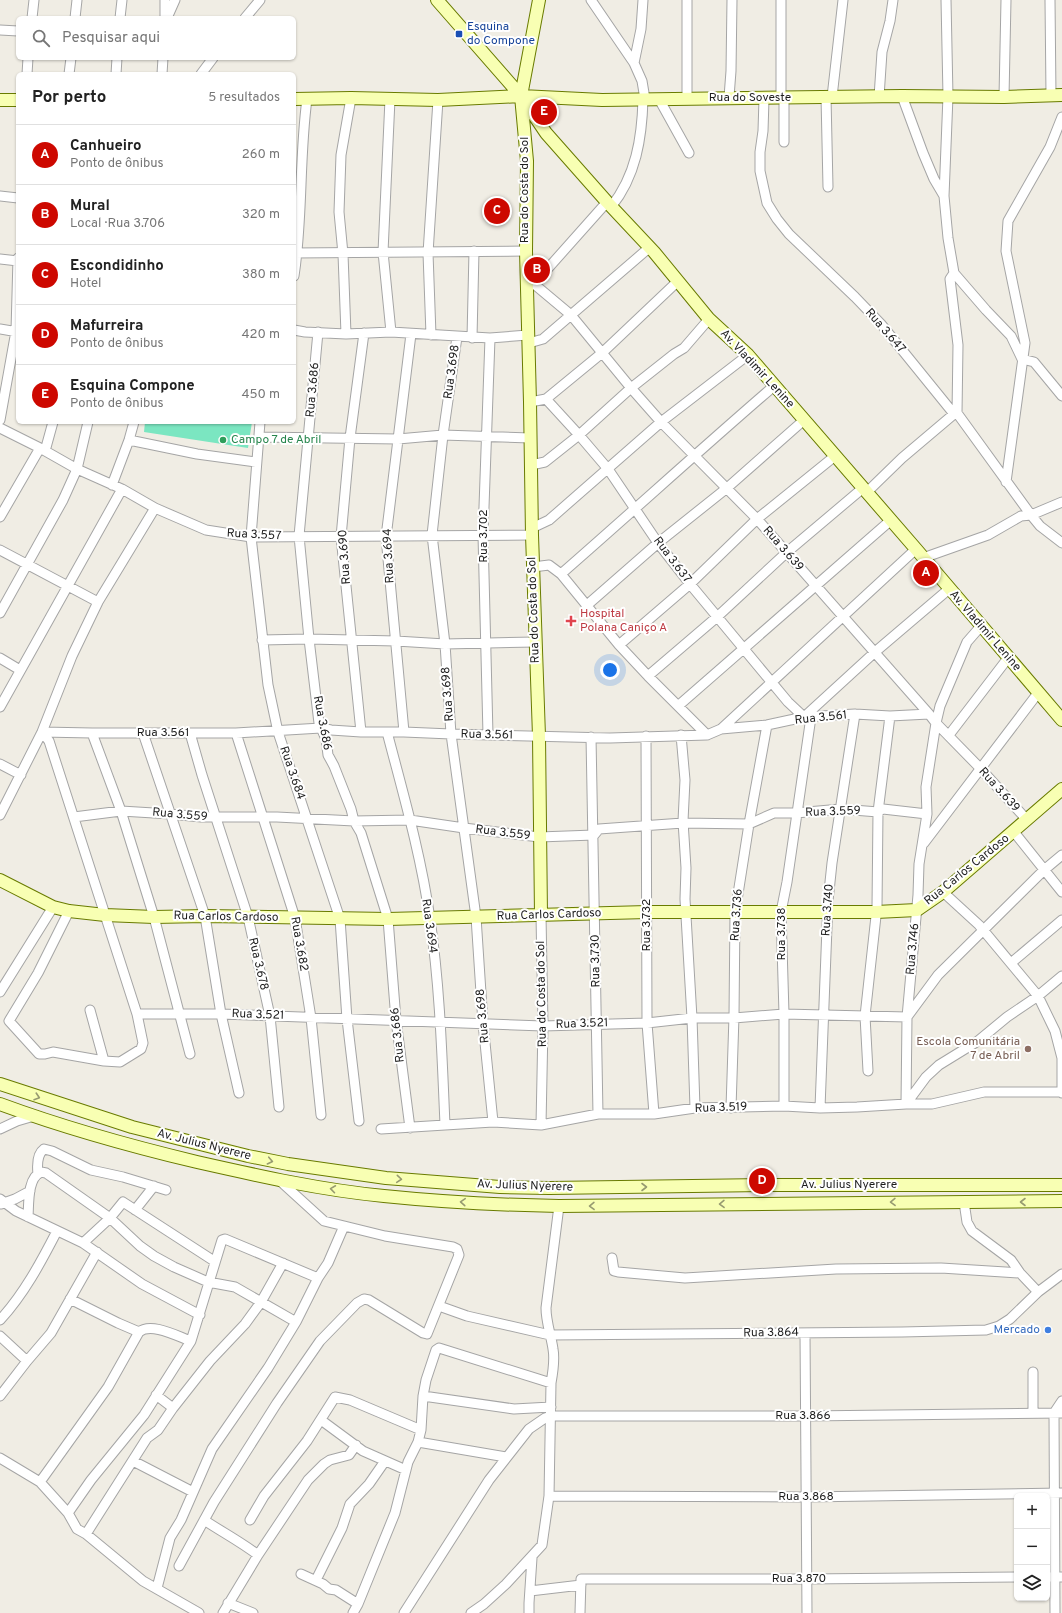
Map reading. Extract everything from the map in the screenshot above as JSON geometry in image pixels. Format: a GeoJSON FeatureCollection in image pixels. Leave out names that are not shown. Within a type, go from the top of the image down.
{"type":"FeatureCollection","features":[{"type":"Feature","properties":{"kind":"main road","name":"Av. Vladimir Lenine"},"geometry":{"type":"LineString","coordinates":[[437,0],[521,96],[546,133],[609,205],[650,248],[709,319],[748,355],[1062,720]]}},
{"type":"Feature","properties":{"kind":"main road","name":"Rua do Costa do Sol"},"geometry":{"type":"LineString","coordinates":[[539,0],[521,96],[527,161],[526,251],[530,284],[530,438],[539,736],[541,915]]}},
{"type":"Feature","properties":{"kind":"main road","name":"Rua do Soveste"},"geometry":{"type":"LineString","coordinates":[[296,99],[351,98],[438,100],[521,96],[602,100],[902,96],[1004,97],[1056,95]]}},
{"type":"Feature","properties":{"kind":"main road"},"geometry":{"type":"LineString","coordinates":[[0,100],[16,100]]}},
{"type":"Feature","properties":{"kind":"main road","name":"Rua Carlos Cardoso"},"geometry":{"type":"LineString","coordinates":[[1,884],[53,907],[69,911],[105,915],[154,917],[205,916],[388,920],[647,912],[876,912],[917,910],[944,892],[1062,789]]}},
{"type":"Feature","properties":{"kind":"main road","name":"Av. Julius Nyerere"},"geometry":{"type":"LineString","coordinates":[[0,1084],[132,1127],[248,1156],[288,1164],[386,1178],[500,1187],[549,1188],[1062,1185]]}},
{"type":"Feature","properties":{"kind":"main road","name":"Av. Julius Nyerere"},"geometry":{"type":"LineString","coordinates":[[0,1104],[129,1145],[279,1180],[383,1196],[498,1205],[559,1206],[1062,1202]]}},
{"type":"Feature","properties":{"kind":"main road"},"geometry":{"type":"LineString","coordinates":[[942,1185],[943,1202]]}},
{"type":"Feature","properties":{"kind":"street"},"geometry":{"type":"LineString","coordinates":[[32,16],[34,0]]}},
{"type":"Feature","properties":{"kind":"street"},"geometry":{"type":"LineString","coordinates":[[75,16],[77,0]]}},
{"type":"Feature","properties":{"kind":"street"},"geometry":{"type":"LineString","coordinates":[[120,16],[122,0]]}},
{"type":"Feature","properties":{"kind":"street"},"geometry":{"type":"LineString","coordinates":[[165,0],[166,16]]}},
{"type":"Feature","properties":{"kind":"street"},"geometry":{"type":"LineString","coordinates":[[167,16],[175,0]]}},
{"type":"Feature","properties":{"kind":"street"},"geometry":{"type":"LineString","coordinates":[[247,16],[260,0]]}},
{"type":"Feature","properties":{"kind":"street"},"geometry":{"type":"LineString","coordinates":[[530,284],[609,205],[620,196],[633,168],[640,135],[644,99],[642,81],[634,63],[592,0]]}},
{"type":"Feature","properties":{"kind":"street"},"geometry":{"type":"LineString","coordinates":[[634,63],[641,30],[643,0]]}},
{"type":"Feature","properties":{"kind":"street"},"geometry":{"type":"LineString","coordinates":[[687,0],[687,98]]}},
{"type":"Feature","properties":{"kind":"street"},"geometry":{"type":"LineString","coordinates":[[729,98],[732,71],[732,0]]}},
{"type":"Feature","properties":{"kind":"street"},"geometry":{"type":"LineString","coordinates":[[781,0],[784,142]]}},
{"type":"Feature","properties":{"kind":"street"},"geometry":{"type":"LineString","coordinates":[[828,187],[829,97],[843,0]]}},
{"type":"Feature","properties":{"kind":"street"},"geometry":{"type":"LineString","coordinates":[[879,97],[882,52],[890,21],[893,0]]}},
{"type":"Feature","properties":{"kind":"street"},"geometry":{"type":"LineString","coordinates":[[946,0],[948,96],[944,196],[948,238],[954,273],[1011,336],[1022,359]]}},
{"type":"Feature","properties":{"kind":"street"},"geometry":{"type":"LineString","coordinates":[[1004,97],[1006,0]]}},
{"type":"Feature","properties":{"kind":"street"},"geometry":{"type":"LineString","coordinates":[[1050,0],[1056,95]]}},
{"type":"Feature","properties":{"kind":"street"},"geometry":{"type":"LineString","coordinates":[[0,30],[16,31]]}},
{"type":"Feature","properties":{"kind":"street"},"geometry":{"type":"LineString","coordinates":[[27,72],[28,60]]}},
{"type":"Feature","properties":{"kind":"street"},"geometry":{"type":"LineString","coordinates":[[69,72],[71,60]]}},
{"type":"Feature","properties":{"kind":"street"},"geometry":{"type":"LineString","coordinates":[[116,72],[117,60]]}},
{"type":"Feature","properties":{"kind":"street"},"geometry":{"type":"LineString","coordinates":[[162,72],[163,60]]}},
{"type":"Feature","properties":{"kind":"street"},"geometry":{"type":"LineString","coordinates":[[202,72],[212,60]]}},
{"type":"Feature","properties":{"kind":"street"},"geometry":{"type":"LineString","coordinates":[[902,96],[923,153],[934,179],[944,196]]}},
{"type":"Feature","properties":{"kind":"street"},"geometry":{"type":"LineString","coordinates":[[346,334],[343,254],[339,212],[341,162],[351,98]]}},
{"type":"Feature","properties":{"kind":"street"},"geometry":{"type":"LineString","coordinates":[[308,99],[303,130],[296,253],[343,254],[383,252],[428,253],[526,251]]}},
{"type":"Feature","properties":{"kind":"street"},"geometry":{"type":"LineString","coordinates":[[390,99],[383,252],[391,332]]}},
{"type":"Feature","properties":{"kind":"street"},"geometry":{"type":"LineString","coordinates":[[659,99],[689,153]]}},
{"type":"Feature","properties":{"kind":"street","name":"Rua 3.647"},"geometry":{"type":"LineString","coordinates":[[764,99],[760,171],[767,203],[777,219],[789,234],[881,324],[956,413],[1040,526],[1062,543]]}},
{"type":"Feature","properties":{"kind":"street"},"geometry":{"type":"LineString","coordinates":[[431,335],[428,253],[438,100]]}},
{"type":"Feature","properties":{"kind":"street"},"geometry":{"type":"LineString","coordinates":[[1006,482],[1025,344],[1006,251],[1008,221],[1050,147],[1062,117]]}},
{"type":"Feature","properties":{"kind":"street"},"geometry":{"type":"LineString","coordinates":[[0,196],[16,198]]}},
{"type":"Feature","properties":{"kind":"street"},"geometry":{"type":"LineString","coordinates":[[296,330],[346,334],[391,332],[472,338],[543,339],[650,248]]}},
{"type":"Feature","properties":{"kind":"street"},"geometry":{"type":"LineString","coordinates":[[472,338],[474,251]]}},
{"type":"Feature","properties":{"kind":"street"},"geometry":{"type":"LineString","coordinates":[[0,258],[16,260]]}},
{"type":"Feature","properties":{"kind":"street"},"geometry":{"type":"LineString","coordinates":[[648,676],[717,617],[786,552],[865,491],[956,413],[958,345],[950,279],[954,273]]}},
{"type":"Feature","properties":{"kind":"street"},"geometry":{"type":"LineString","coordinates":[[530,402],[546,399],[602,353],[678,282]]}},
{"type":"Feature","properties":{"kind":"street","name":"Rua 3.639"},"geometry":{"type":"LineString","coordinates":[[530,284],[571,315],[661,422],[757,519],[930,714],[936,724],[949,735],[1027,820]]}},
{"type":"Feature","properties":{"kind":"street"},"geometry":{"type":"LineString","coordinates":[[532,465],[545,462],[631,388],[674,354],[684,348],[709,319]]}},
{"type":"Feature","properties":{"kind":"street"},"geometry":{"type":"LineString","coordinates":[[0,329],[16,331]]}},
{"type":"Feature","properties":{"kind":"street","name":"Rua 3.686"},"geometry":{"type":"LineString","coordinates":[[318,332],[299,536],[309,639],[321,728],[326,739],[328,755],[334,766],[351,809],[354,821],[360,833],[388,920],[396,1020],[410,1128]]}},
{"type":"Feature","properties":{"kind":"street","name":"Rua 3.690"},"geometry":{"type":"LineString","coordinates":[[361,732],[342,537],[350,438],[364,334]]}},
{"type":"Feature","properties":{"kind":"street","name":"Rua 3.694"},"geometry":{"type":"LineString","coordinates":[[404,732],[386,537],[411,334]]}},
{"type":"Feature","properties":{"kind":"street"},"geometry":{"type":"LineString","coordinates":[[0,420],[16,336]]}},
{"type":"Feature","properties":{"kind":"street","name":"Rua 3.698"},"geometry":{"type":"LineString","coordinates":[[457,337],[443,435],[432,535],[445,644],[451,734],[476,917],[483,1023],[493,1122]]}},
{"type":"Feature","properties":{"kind":"street","name":"Rua 3.702"},"geometry":{"type":"LineString","coordinates":[[488,735],[483,536],[490,338]]}},
{"type":"Feature","properties":{"kind":"street"},"geometry":{"type":"LineString","coordinates":[[532,532],[549,520],[661,422],[748,355]]}},
{"type":"Feature","properties":{"kind":"street"},"geometry":{"type":"LineString","coordinates":[[1022,359],[1034,362],[1062,396]]}},
{"type":"Feature","properties":{"kind":"street"},"geometry":{"type":"LineString","coordinates":[[561,574],[636,509],[694,455],[774,386]]}},
{"type":"Feature","properties":{"kind":"street","name":"Rua 3.637"},"geometry":{"type":"LineString","coordinates":[[546,399],[579,434],[608,469],[658,543],[743,650],[788,702],[807,717]]}},
{"type":"Feature","properties":{"kind":"street"},"geometry":{"type":"LineString","coordinates":[[586,606],[658,543],[727,488],[804,420]]}},
{"type":"Feature","properties":{"kind":"street"},"geometry":{"type":"LineString","coordinates":[[0,517],[43,450],[52,424]]}},
{"type":"Feature","properties":{"kind":"street"},"geometry":{"type":"LineString","coordinates":[[0,613],[63,500],[77,469],[88,424]]}},
{"type":"Feature","properties":{"kind":"street"},"geometry":{"type":"LineString","coordinates":[[112,485],[133,424]]}},
{"type":"Feature","properties":{"kind":"street","name":"Rua 3.684"},"geometry":{"type":"LineString","coordinates":[[260,424],[251,537],[262,640],[272,709],[278,732],[340,919],[347,1019],[359,1121]]}},
{"type":"Feature","properties":{"kind":"street","name":"Rua 3.557"},"geometry":{"type":"LineString","coordinates":[[0,428],[77,469],[122,489],[155,508],[206,530],[251,537],[386,537],[432,535],[483,536],[532,532]]}},
{"type":"Feature","properties":{"kind":"street"},"geometry":{"type":"LineString","coordinates":[[259,438],[309,437],[398,439],[443,435],[486,438],[530,438]]}},
{"type":"Feature","properties":{"kind":"street"},"geometry":{"type":"LineString","coordinates":[[129,440],[197,454],[256,462]]}},
{"type":"Feature","properties":{"kind":"street"},"geometry":{"type":"LineString","coordinates":[[619,645],[690,584],[757,519],[836,456]]}},
{"type":"Feature","properties":{"kind":"street"},"geometry":{"type":"LineString","coordinates":[[0,707],[122,489]]}},
{"type":"Feature","properties":{"kind":"street"},"geometry":{"type":"LineString","coordinates":[[721,729],[844,617],[920,554],[988,535],[1021,516],[1031,515],[1062,502]]}},
{"type":"Feature","properties":{"kind":"street"},"geometry":{"type":"LineString","coordinates":[[0,815],[42,732],[57,692],[98,602],[155,508]]}},
{"type":"Feature","properties":{"kind":"street"},"geometry":{"type":"LineString","coordinates":[[678,706],[891,520]]}},
{"type":"Feature","properties":{"kind":"street"},"geometry":{"type":"LineString","coordinates":[[0,550],[98,602]]}},
{"type":"Feature","properties":{"kind":"street"},"geometry":{"type":"LineString","coordinates":[[533,567],[549,565],[561,574],[619,645],[707,735]]}},
{"type":"Feature","properties":{"kind":"street"},"geometry":{"type":"LineString","coordinates":[[807,717],[875,652],[949,590]]}},
{"type":"Feature","properties":{"kind":"street","name":"Rua 3.746"},"geometry":{"type":"LineString","coordinates":[[906,1104],[907,1017],[917,910],[919,864],[927,814],[926,790],[936,724],[940,706],[967,642],[980,626]]}},
{"type":"Feature","properties":{"kind":"street"},"geometry":{"type":"LineString","coordinates":[[262,640],[309,639],[445,644],[535,642]]}},
{"type":"Feature","properties":{"kind":"street"},"geometry":{"type":"LineString","coordinates":[[0,658],[20,670]]}},
{"type":"Feature","properties":{"kind":"street"},"geometry":{"type":"LineString","coordinates":[[949,735],[1008,658]]}},
{"type":"Feature","properties":{"kind":"street"},"geometry":{"type":"LineString","coordinates":[[922,845],[1038,693]]}},
{"type":"Feature","properties":{"kind":"street","name":"Rua 3.561"},"geometry":{"type":"LineString","coordinates":[[42,732],[190,734],[278,732],[321,728],[361,732],[591,737],[707,735],[721,729],[767,725],[807,717],[855,714],[890,716],[930,714]]}},
{"type":"Feature","properties":{"kind":"street","name":"Rua 3.740"},"geometry":{"type":"LineString","coordinates":[[820,1108],[827,912],[832,863],[855,714]]}},
{"type":"Feature","properties":{"kind":"street"},"geometry":{"type":"LineString","coordinates":[[868,1071],[865,1016],[876,912],[878,812],[890,716]]}},
{"type":"Feature","properties":{"kind":"street","name":"Rua 3.738"},"geometry":{"type":"LineString","coordinates":[[784,1106],[784,1014],[780,912],[796,813],[807,717]]}},
{"type":"Feature","properties":{"kind":"street","name":"Rua 3.736"},"geometry":{"type":"LineString","coordinates":[[731,1108],[735,913],[767,725]]}},
{"type":"Feature","properties":{"kind":"street"},"geometry":{"type":"LineString","coordinates":[[42,732],[49,741],[137,1014],[143,1043],[141,1049],[120,1062],[104,1061],[53,1052],[39,1054],[9,1021],[38,974],[69,911]]}},
{"type":"Feature","properties":{"kind":"street","name":"Rua 3.694"},"geometry":{"type":"LineString","coordinates":[[387,732],[410,820],[430,918],[440,1022],[445,1125]]}},
{"type":"Feature","properties":{"kind":"street"},"geometry":{"type":"LineString","coordinates":[[92,733],[121,811],[154,917],[190,1054]]}},
{"type":"Feature","properties":{"kind":"street"},"geometry":{"type":"LineString","coordinates":[[143,733],[205,916],[221,1014],[239,1093]]}},
{"type":"Feature","properties":{"kind":"street","name":"Rua 3.682"},"geometry":{"type":"LineString","coordinates":[[236,733],[295,918],[311,1018],[321,1115]]}},
{"type":"Feature","properties":{"kind":"street","name":"Rua 3.678"},"geometry":{"type":"LineString","coordinates":[[190,734],[215,818],[248,917],[270,1016],[279,1107]]}},
{"type":"Feature","properties":{"kind":"street"},"geometry":{"type":"LineString","coordinates":[[681,735],[684,780],[683,823],[686,913],[695,1108]]}},
{"type":"Feature","properties":{"kind":"street","name":"Rua 3.732"},"geometry":{"type":"LineString","coordinates":[[646,736],[646,1023],[654,1114]]}},
{"type":"Feature","properties":{"kind":"street","name":"Rua 3.730"},"geometry":{"type":"LineString","coordinates":[[591,737],[598,1114]]}},
{"type":"Feature","properties":{"kind":"street"},"geometry":{"type":"LineString","coordinates":[[0,764],[21,775]]}},
{"type":"Feature","properties":{"kind":"street","name":"Rua 3.559"},"geometry":{"type":"LineString","coordinates":[[74,817],[121,811],[215,818],[262,816],[354,821],[410,820],[539,837],[594,835],[599,829],[683,823],[749,824],[774,813],[796,813],[841,809],[878,812],[883,809],[887,809],[927,814]]}},
{"type":"Feature","properties":{"kind":"street"},"geometry":{"type":"LineString","coordinates":[[1014,832],[1062,892]]}},
{"type":"Feature","properties":{"kind":"street"},"geometry":{"type":"LineString","coordinates":[[907,1017],[938,975],[1044,870],[1062,855]]}},
{"type":"Feature","properties":{"kind":"street"},"geometry":{"type":"LineString","coordinates":[[944,892],[984,930],[1038,996],[1060,1043],[1062,1059],[1062,1092]]}},
{"type":"Feature","properties":{"kind":"street"},"geometry":{"type":"LineString","coordinates":[[0,992],[53,907]]}},
{"type":"Feature","properties":{"kind":"street","name":"Rua do Costa do Sol"},"geometry":{"type":"LineString","coordinates":[[541,915],[543,1026],[541,1125]]}},
{"type":"Feature","properties":{"kind":"street"},"geometry":{"type":"LineString","coordinates":[[1011,963],[1062,920]]}},
{"type":"Feature","properties":{"kind":"street"},"geometry":{"type":"LineString","coordinates":[[0,973],[9,978]]}},
{"type":"Feature","properties":{"kind":"street"},"geometry":{"type":"LineString","coordinates":[[906,1104],[926,1076],[939,1065],[978,1041],[1007,1017],[1038,996],[1062,976]]}},
{"type":"Feature","properties":{"kind":"street"},"geometry":{"type":"LineString","coordinates":[[90,1010],[104,1061]]}},
{"type":"Feature","properties":{"kind":"street","name":"Rua 3.521"},"geometry":{"type":"LineString","coordinates":[[137,1014],[221,1014],[543,1026],[597,1023],[646,1023],[692,1018],[734,1018],[784,1014],[907,1017]]}},
{"type":"Feature","properties":{"kind":"street","name":"Rua 3.519"},"geometry":{"type":"LineString","coordinates":[[381,1129],[493,1122],[541,1125],[598,1114],[654,1114],[695,1108],[784,1106],[820,1108],[932,1104],[984,1092],[1062,1092]]}},
{"type":"Feature","properties":{"kind":"street"},"geometry":{"type":"LineString","coordinates":[[0,1129],[17,1121],[34,1116]]}},
{"type":"Feature","properties":{"kind":"street"},"geometry":{"type":"LineString","coordinates":[[38,1174],[37,1166],[40,1154],[44,1149],[52,1151],[91,1170],[123,1177],[166,1190]]}},
{"type":"Feature","properties":{"kind":"street"},"geometry":{"type":"LineString","coordinates":[[28,1217],[30,1191],[34,1178],[41,1172],[46,1173],[110,1218],[140,1246],[174,1267],[208,1282],[236,1287],[296,1322]]}},
{"type":"Feature","properties":{"kind":"street"},"geometry":{"type":"LineString","coordinates":[[179,1566],[214,1502],[277,1403],[320,1342],[357,1303],[364,1299],[369,1300],[425,1334],[429,1332],[459,1255],[457,1249],[385,1236],[324,1221],[279,1180]]}},
{"type":"Feature","properties":{"kind":"street"},"geometry":{"type":"LineString","coordinates":[[135,1210],[154,1186]]}},
{"type":"Feature","properties":{"kind":"street"},"geometry":{"type":"LineString","coordinates":[[2,1202],[30,1191]]}},
{"type":"Feature","properties":{"kind":"street"},"geometry":{"type":"LineString","coordinates":[[2,1202],[16,1211],[83,1243],[142,1284],[200,1315]]}},
{"type":"Feature","properties":{"kind":"street"},"geometry":{"type":"LineString","coordinates":[[964,1202],[967,1222],[972,1231],[1011,1260],[1020,1273],[1038,1292],[1062,1274]]}},
{"type":"Feature","properties":{"kind":"street"},"geometry":{"type":"LineString","coordinates":[[83,1243],[110,1218],[122,1203],[214,1261]]}},
{"type":"Feature","properties":{"kind":"street"},"geometry":{"type":"LineString","coordinates":[[471,1613],[485,1609],[542,1545],[549,1496],[551,1383],[554,1357],[546,1319],[546,1293],[550,1278],[559,1206]]}},
{"type":"Feature","properties":{"kind":"street"},"geometry":{"type":"LineString","coordinates":[[157,1588],[170,1538],[181,1520],[212,1449],[268,1368],[296,1322],[318,1278],[328,1263],[344,1226]]}},
{"type":"Feature","properties":{"kind":"street"},"geometry":{"type":"LineString","coordinates":[[0,1320],[16,1302],[57,1231]]}},
{"type":"Feature","properties":{"kind":"street"},"geometry":{"type":"LineString","coordinates":[[68,1513],[91,1480],[144,1415],[191,1341],[200,1315],[214,1261],[222,1240],[225,1238],[318,1278]]}},
{"type":"Feature","properties":{"kind":"street"},"geometry":{"type":"LineString","coordinates":[[0,1394],[52,1333],[96,1252]]}},
{"type":"Feature","properties":{"kind":"street"},"geometry":{"type":"LineString","coordinates":[[612,1258],[614,1271],[685,1278],[836,1269],[941,1268],[1020,1273]]}},
{"type":"Feature","properties":{"kind":"street"},"geometry":{"type":"LineString","coordinates":[[86,1534],[147,1438],[158,1430],[173,1408],[210,1361],[245,1324],[261,1302],[283,1263]]}},
{"type":"Feature","properties":{"kind":"street","name":"Rua 3.864"},"geometry":{"type":"LineString","coordinates":[[439,1306],[468,1316],[550,1335],[910,1332],[992,1329],[1010,1319],[1038,1292]]}},
{"type":"Feature","properties":{"kind":"street"},"geometry":{"type":"LineString","coordinates":[[70,1299],[139,1332]]}},
{"type":"Feature","properties":{"kind":"street"},"geometry":{"type":"LineString","coordinates":[[40,1482],[108,1387],[139,1332],[146,1328],[153,1328],[191,1341]]}},
{"type":"Feature","properties":{"kind":"street"},"geometry":{"type":"LineString","coordinates":[[805,1333],[807,1613]]}},
{"type":"Feature","properties":{"kind":"street"},"geometry":{"type":"LineString","coordinates":[[0,1336],[27,1361]]}},
{"type":"Feature","properties":{"kind":"street"},"geometry":{"type":"LineString","coordinates":[[353,1613],[395,1514],[406,1470],[418,1442],[421,1430],[423,1396],[431,1364],[437,1348],[551,1383]]}},
{"type":"Feature","properties":{"kind":"street"},"geometry":{"type":"LineString","coordinates":[[1033,1372],[1033,1413]]}},
{"type":"Feature","properties":{"kind":"street"},"geometry":{"type":"LineString","coordinates":[[156,1396],[173,1408]]}},
{"type":"Feature","properties":{"kind":"street","name":"Rua 3.866"},"geometry":{"type":"LineString","coordinates":[[423,1396],[514,1409],[551,1412],[806,1416],[1058,1413]]}},
{"type":"Feature","properties":{"kind":"street"},"geometry":{"type":"LineString","coordinates":[[250,1520],[264,1496],[307,1441],[334,1399],[337,1397],[350,1400],[421,1430]]}},
{"type":"Feature","properties":{"kind":"street"},"geometry":{"type":"LineString","coordinates":[[1056,1613],[1055,1577],[1058,1493],[1058,1413],[1062,1401]]}},
{"type":"Feature","properties":{"kind":"street"},"geometry":{"type":"LineString","coordinates":[[404,1613],[489,1480],[529,1429],[551,1412]]}},
{"type":"Feature","properties":{"kind":"street"},"geometry":{"type":"LineString","coordinates":[[321,1420],[356,1446],[384,1461],[406,1470]]}},
{"type":"Feature","properties":{"kind":"street"},"geometry":{"type":"LineString","coordinates":[[418,1442],[506,1457]]}},
{"type":"Feature","properties":{"kind":"street"},"geometry":{"type":"LineString","coordinates":[[223,1613],[258,1556],[308,1480],[324,1464],[330,1460],[349,1455],[356,1446]]}},
{"type":"Feature","properties":{"kind":"street"},"geometry":{"type":"LineString","coordinates":[[0,1458],[40,1482],[68,1513],[77,1529],[86,1534],[143,1580],[199,1613]]}},
{"type":"Feature","properties":{"kind":"street"},"geometry":{"type":"LineString","coordinates":[[133,1461],[193,1492]]}},
{"type":"Feature","properties":{"kind":"street"},"geometry":{"type":"LineString","coordinates":[[316,1580],[342,1528],[350,1504],[369,1484],[384,1461]]}},
{"type":"Feature","properties":{"kind":"street","name":"Rua 3.868"},"geometry":{"type":"LineString","coordinates":[[549,1496],[806,1498],[1058,1493]]}},
{"type":"Feature","properties":{"kind":"street"},"geometry":{"type":"LineString","coordinates":[[204,1520],[231,1538],[242,1543],[258,1556]]}},
{"type":"Feature","properties":{"kind":"street"},"geometry":{"type":"LineString","coordinates":[[529,1613],[532,1558]]}},
{"type":"Feature","properties":{"kind":"street"},"geometry":{"type":"LineString","coordinates":[[301,1574],[316,1580],[329,1589],[337,1590],[358,1604]]}},
{"type":"Feature","properties":{"kind":"street","name":"Rua 3.870"},"geometry":{"type":"LineString","coordinates":[[530,1591],[581,1582],[1014,1578]]}},
{"type":"Feature","properties":{"kind":"street"},"geometry":{"type":"LineString","coordinates":[[580,1613],[581,1582]]}},
{"type":"Feature","properties":{"kind":"street"},"geometry":{"type":"LineString","coordinates":[[228,1603],[253,1613]]}},
{"type":"Feature","properties":{"kind":"green space","name":"Campo 7 de Abril"},"geometry":{"type":"Polygon","coordinates":[[[145,424],[252,424],[248,448],[144,432],[145,424]]]}},
{"type":"Feature","properties":{"kind":"place","name":"Esquina do Compone"},"geometry":{"type":"Point","coordinates":[459,34]}},
{"type":"Feature","properties":{"kind":"place","name":"Esquina Compone"},"geometry":{"type":"Point","coordinates":[544,112]}},
{"type":"Feature","properties":{"kind":"place","name":"Escondidinho"},"geometry":{"type":"Point","coordinates":[497,211]}},
{"type":"Feature","properties":{"kind":"place","name":"Mural"},"geometry":{"type":"Point","coordinates":[537,270]}},
{"type":"Feature","properties":{"kind":"place","name":"Campo 7 de Abril"},"geometry":{"type":"Point","coordinates":[223,440]}},
{"type":"Feature","properties":{"kind":"place","name":"Canhueiro"},"geometry":{"type":"Point","coordinates":[926,573]}},
{"type":"Feature","properties":{"kind":"place","name":"Hospital Polana Caniço A"},"geometry":{"type":"Point","coordinates":[571,621]}},
{"type":"Feature","properties":{"kind":"place","name":"Escola Comunitária 7 de Abril"},"geometry":{"type":"Point","coordinates":[1028,1049]}},
{"type":"Feature","properties":{"kind":"place","name":"Mafurreira"},"geometry":{"type":"Point","coordinates":[762,1181]}},
{"type":"Feature","properties":{"kind":"place","name":"Mercado"},"geometry":{"type":"Point","coordinates":[1048,1330]}}]}
